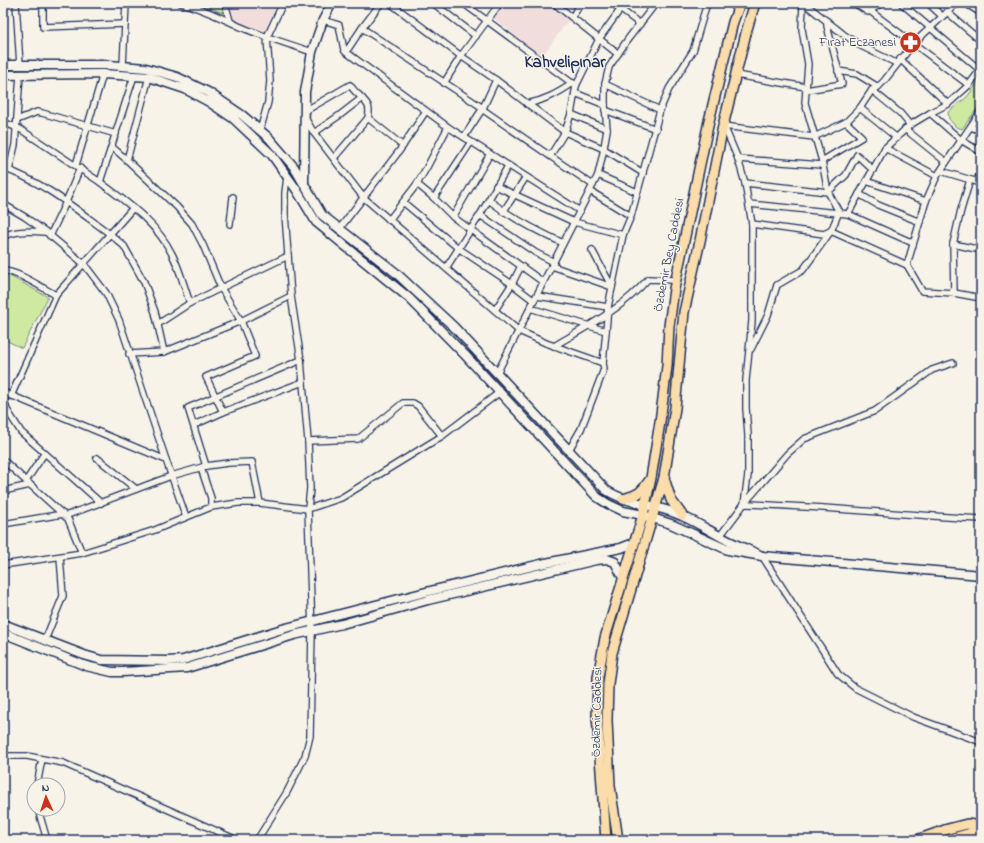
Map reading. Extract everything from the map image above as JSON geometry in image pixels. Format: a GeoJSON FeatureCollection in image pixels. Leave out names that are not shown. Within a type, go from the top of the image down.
{"type":"FeatureCollection","features":[{"type":"Feature","properties":{"kind":"main road"},"geometry":{"type":"LineString","coordinates":[[304,183],[305,92],[312,52],[323,20],[332,3]]}},
{"type":"Feature","properties":{"kind":"main road","name":"Özdemir Bey Caddesi"},"geometry":{"type":"LineString","coordinates":[[634,543],[646,505],[660,422],[667,366],[669,326],[676,280],[709,121],[733,22],[740,3]]}},
{"type":"Feature","properties":{"kind":"main road","name":"Özdemir Caddesi"},"geometry":{"type":"LineString","coordinates":[[618,840],[610,786],[607,720],[608,684],[612,653],[664,478],[675,408],[684,312],[723,126],[755,3]]}},
{"type":"Feature","properties":{"kind":"main road"},"geometry":{"type":"LineString","coordinates":[[3,65],[109,65],[146,68],[184,80],[219,99],[242,114],[260,130],[294,167],[322,214],[395,272],[454,328],[606,490],[614,496],[682,516],[762,556]]}},
{"type":"Feature","properties":{"kind":"main road"},"geometry":{"type":"LineString","coordinates":[[3,75],[103,74],[149,77],[185,89],[209,102],[234,119],[272,155],[316,222],[409,298],[500,392],[597,497],[608,504],[623,511],[643,515],[671,524],[728,550],[762,556],[981,575]]}},
{"type":"Feature","properties":{"kind":"main road"},"geometry":{"type":"LineString","coordinates":[[624,499],[636,495],[644,488],[651,478]]}},
{"type":"Feature","properties":{"kind":"main road"},"geometry":{"type":"LineString","coordinates":[[664,478],[672,500],[682,516]]}},
{"type":"Feature","properties":{"kind":"main road"},"geometry":{"type":"LineString","coordinates":[[3,624],[101,660],[168,662],[183,660],[241,641],[476,579],[621,548],[634,543]]}},
{"type":"Feature","properties":{"kind":"main road","name":"Özdemir Caddesi"},"geometry":{"type":"LineString","coordinates":[[606,840],[597,716],[598,677],[605,638],[634,543]]}},
{"type":"Feature","properties":{"kind":"main road"},"geometry":{"type":"LineString","coordinates":[[3,633],[86,666],[112,672],[187,668],[251,648],[428,600],[596,560],[607,559],[615,562],[623,578]]}},
{"type":"Feature","properties":{"kind":"main road"},"geometry":{"type":"LineString","coordinates":[[917,840],[967,824],[981,826]]}},
{"type":"Feature","properties":{"kind":"main road"},"geometry":{"type":"LineString","coordinates":[[946,840],[981,830]]}},
{"type":"Feature","properties":{"kind":"street"},"geometry":{"type":"LineString","coordinates":[[16,3],[20,65]]}},
{"type":"Feature","properties":{"kind":"street"},"geometry":{"type":"LineString","coordinates":[[43,3],[43,27],[125,24]]}},
{"type":"Feature","properties":{"kind":"street"},"geometry":{"type":"LineString","coordinates":[[123,66],[126,3]]}},
{"type":"Feature","properties":{"kind":"street"},"geometry":{"type":"LineString","coordinates":[[180,3],[230,21],[240,27],[312,52]]}},
{"type":"Feature","properties":{"kind":"street"},"geometry":{"type":"LineString","coordinates":[[225,3],[230,21]]}},
{"type":"Feature","properties":{"kind":"street"},"geometry":{"type":"LineString","coordinates":[[260,130],[268,102],[269,88],[267,37],[283,3]]}},
{"type":"Feature","properties":{"kind":"street"},"geometry":{"type":"LineString","coordinates":[[346,52],[381,3]]}},
{"type":"Feature","properties":{"kind":"street"},"geometry":{"type":"LineString","coordinates":[[390,3],[565,132],[604,149],[643,173]]}},
{"type":"Feature","properties":{"kind":"street"},"geometry":{"type":"LineString","coordinates":[[433,3],[476,36]]}},
{"type":"Feature","properties":{"kind":"street"},"geometry":{"type":"LineString","coordinates":[[462,3],[574,84],[575,93],[571,114],[565,132],[550,156]]}},
{"type":"Feature","properties":{"kind":"street"},"geometry":{"type":"LineString","coordinates":[[444,83],[461,56],[500,3]]}},
{"type":"Feature","properties":{"kind":"street"},"geometry":{"type":"LineString","coordinates":[[554,3],[618,54]]}},
{"type":"Feature","properties":{"kind":"street"},"geometry":{"type":"LineString","coordinates":[[572,16],[581,3]]}},
{"type":"Feature","properties":{"kind":"street"},"geometry":{"type":"LineString","coordinates":[[612,3],[640,24]]}},
{"type":"Feature","properties":{"kind":"street"},"geometry":{"type":"LineString","coordinates":[[527,104],[543,100],[574,84],[599,39],[625,3]]}},
{"type":"Feature","properties":{"kind":"street"},"geometry":{"type":"LineString","coordinates":[[497,373],[598,174],[607,129],[605,84],[609,67],[656,3]]}},
{"type":"Feature","properties":{"kind":"street"},"geometry":{"type":"LineString","coordinates":[[569,450],[583,422],[604,369],[603,363],[608,310],[623,235],[631,216],[660,110],[669,89],[693,50],[707,3]]}},
{"type":"Feature","properties":{"kind":"street"},"geometry":{"type":"LineString","coordinates":[[803,3],[861,46],[898,61],[948,104]]}},
{"type":"Feature","properties":{"kind":"street"},"geometry":{"type":"LineString","coordinates":[[803,3],[802,30],[808,64],[805,103],[822,163],[828,192],[839,212]]}},
{"type":"Feature","properties":{"kind":"street"},"geometry":{"type":"LineString","coordinates":[[854,3],[868,12],[870,11],[968,85]]}},
{"type":"Feature","properties":{"kind":"street"},"geometry":{"type":"LineString","coordinates":[[870,11],[882,3]]}},
{"type":"Feature","properties":{"kind":"street"},"geometry":{"type":"LineString","coordinates":[[848,214],[885,148],[910,125],[948,104],[968,85],[981,69],[900,3]]}},
{"type":"Feature","properties":{"kind":"street"},"geometry":{"type":"LineString","coordinates":[[928,3],[981,41]]}},
{"type":"Feature","properties":{"kind":"street"},"geometry":{"type":"LineString","coordinates":[[723,126],[814,137],[846,122],[860,108],[872,90],[878,87],[914,43],[957,3]]}},
{"type":"Feature","properties":{"kind":"street"},"geometry":{"type":"LineString","coordinates":[[965,3],[981,13]]}},
{"type":"Feature","properties":{"kind":"street"},"geometry":{"type":"LineString","coordinates":[[323,20],[339,25],[344,50],[346,52],[448,127],[580,211]]}},
{"type":"Feature","properties":{"kind":"street"},"geometry":{"type":"LineString","coordinates":[[736,74],[806,88],[842,84],[827,21]]}},
{"type":"Feature","properties":{"kind":"street"},"geometry":{"type":"LineString","coordinates":[[362,28],[482,108],[593,185]]}},
{"type":"Feature","properties":{"kind":"street"},"geometry":{"type":"LineString","coordinates":[[838,71],[857,74],[878,87]]}},
{"type":"Feature","properties":{"kind":"street"},"geometry":{"type":"LineString","coordinates":[[48,234],[66,202],[78,166],[103,74]]}},
{"type":"Feature","properties":{"kind":"street"},"geometry":{"type":"LineString","coordinates":[[20,75],[15,145],[6,169],[22,175],[49,190],[110,234],[124,246],[144,282],[158,324],[164,352]]}},
{"type":"Feature","properties":{"kind":"street"},"geometry":{"type":"LineString","coordinates":[[100,182],[134,76]]}},
{"type":"Feature","properties":{"kind":"street"},"geometry":{"type":"LineString","coordinates":[[127,160],[149,77]]}},
{"type":"Feature","properties":{"kind":"street"},"geometry":{"type":"LineString","coordinates":[[464,137],[482,108],[496,80]]}},
{"type":"Feature","properties":{"kind":"street"},"geometry":{"type":"LineString","coordinates":[[605,84],[660,110]]}},
{"type":"Feature","properties":{"kind":"street"},"geometry":{"type":"LineString","coordinates":[[334,158],[368,118],[370,112],[368,102],[362,98],[350,85],[305,114],[314,133],[363,197],[519,331],[554,346],[603,363]]}},
{"type":"Feature","properties":{"kind":"street"},"geometry":{"type":"LineString","coordinates":[[872,90],[900,113],[910,125]]}},
{"type":"Feature","properties":{"kind":"street"},"geometry":{"type":"LineString","coordinates":[[575,93],[656,129]]}},
{"type":"Feature","properties":{"kind":"street"},"geometry":{"type":"LineString","coordinates":[[314,133],[362,98]]}},
{"type":"Feature","properties":{"kind":"street"},"geometry":{"type":"LineString","coordinates":[[860,108],[897,138]]}},
{"type":"Feature","properties":{"kind":"street"},"geometry":{"type":"LineString","coordinates":[[340,228],[402,146],[426,111]]}},
{"type":"Feature","properties":{"kind":"street"},"geometry":{"type":"LineString","coordinates":[[907,265],[926,202],[937,176],[981,111]]}},
{"type":"Feature","properties":{"kind":"street"},"geometry":{"type":"LineString","coordinates":[[17,120],[36,112],[42,112],[116,134]]}},
{"type":"Feature","properties":{"kind":"street"},"geometry":{"type":"LineString","coordinates":[[930,113],[961,140],[981,152]]}},
{"type":"Feature","properties":{"kind":"street"},"geometry":{"type":"LineString","coordinates":[[571,114],[607,129]]}},
{"type":"Feature","properties":{"kind":"street"},"geometry":{"type":"LineString","coordinates":[[368,118],[402,146]]}},
{"type":"Feature","properties":{"kind":"street"},"geometry":{"type":"LineString","coordinates":[[3,122],[16,128],[78,166],[143,216],[172,253],[190,304]]}},
{"type":"Feature","properties":{"kind":"street"},"geometry":{"type":"LineString","coordinates":[[738,159],[822,163],[862,137],[846,122]]}},
{"type":"Feature","properties":{"kind":"street"},"geometry":{"type":"LineString","coordinates":[[723,126],[738,159],[745,183],[752,224],[752,321],[746,380],[748,475],[744,504]]}},
{"type":"Feature","properties":{"kind":"street"},"geometry":{"type":"LineString","coordinates":[[390,220],[417,184],[448,127]]}},
{"type":"Feature","properties":{"kind":"street"},"geometry":{"type":"LineString","coordinates":[[971,127],[981,131]]}},
{"type":"Feature","properties":{"kind":"street"},"geometry":{"type":"LineString","coordinates":[[905,129],[946,162]]}},
{"type":"Feature","properties":{"kind":"street"},"geometry":{"type":"LineString","coordinates":[[434,198],[471,142]]}},
{"type":"Feature","properties":{"kind":"street"},"geometry":{"type":"LineString","coordinates":[[112,147],[177,207],[192,224],[203,244],[220,288],[241,321],[255,356],[206,377],[223,412]]}},
{"type":"Feature","properties":{"kind":"street"},"geometry":{"type":"LineString","coordinates":[[885,148],[937,176]]}},
{"type":"Feature","properties":{"kind":"street"},"geometry":{"type":"LineString","coordinates":[[453,217],[490,154]]}},
{"type":"Feature","properties":{"kind":"street"},"geometry":{"type":"LineString","coordinates":[[745,183],[828,192],[846,175],[857,155],[873,170]]}},
{"type":"Feature","properties":{"kind":"street"},"geometry":{"type":"LineString","coordinates":[[446,268],[480,215],[508,166]]}},
{"type":"Feature","properties":{"kind":"street"},"geometry":{"type":"LineString","coordinates":[[940,171],[978,182],[981,172]]}},
{"type":"Feature","properties":{"kind":"street"},"geometry":{"type":"LineString","coordinates":[[598,174],[637,192]]}},
{"type":"Feature","properties":{"kind":"street"},"geometry":{"type":"LineString","coordinates":[[257,840],[287,792],[305,756],[310,736],[312,622],[308,509],[310,488],[308,441],[301,360],[291,296],[284,204],[287,177]]}},
{"type":"Feature","properties":{"kind":"street"},"geometry":{"type":"LineString","coordinates":[[503,212],[526,177]]}},
{"type":"Feature","properties":{"kind":"street"},"geometry":{"type":"LineString","coordinates":[[954,293],[954,244],[961,210],[970,180]]}},
{"type":"Feature","properties":{"kind":"street"},"geometry":{"type":"LineString","coordinates":[[866,181],[926,202]]}},
{"type":"Feature","properties":{"kind":"street"},"geometry":{"type":"LineString","coordinates":[[417,184],[469,230],[543,282]]}},
{"type":"Feature","properties":{"kind":"street"},"geometry":{"type":"LineString","coordinates":[[496,186],[574,222],[623,235]]}},
{"type":"Feature","properties":{"kind":"street"},"geometry":{"type":"LineString","coordinates":[[590,191],[631,216]]}},
{"type":"Feature","properties":{"kind":"street"},"geometry":{"type":"LineString","coordinates":[[859,194],[878,205],[920,222]]}},
{"type":"Feature","properties":{"kind":"street"},"geometry":{"type":"LineString","coordinates":[[230,224],[233,197]]}},
{"type":"Feature","properties":{"kind":"street"},"geometry":{"type":"LineString","coordinates":[[489,200],[503,212],[563,243]]}},
{"type":"Feature","properties":{"kind":"street"},"geometry":{"type":"LineString","coordinates":[[403,202],[458,248],[535,298],[608,310]]}},
{"type":"Feature","properties":{"kind":"street"},"geometry":{"type":"LineString","coordinates":[[3,204],[25,217],[48,234],[84,264],[109,299],[119,320],[129,354],[186,517]]}},
{"type":"Feature","properties":{"kind":"street"},"geometry":{"type":"LineString","coordinates":[[749,204],[848,214],[913,243]]}},
{"type":"Feature","properties":{"kind":"street"},"geometry":{"type":"LineString","coordinates":[[11,396],[56,296],[133,208]]}},
{"type":"Feature","properties":{"kind":"street"},"geometry":{"type":"LineString","coordinates":[[749,353],[768,315],[777,285],[803,270],[831,231],[839,212]]}},
{"type":"Feature","properties":{"kind":"street"},"geometry":{"type":"LineString","coordinates":[[480,215],[553,264],[612,287]]}},
{"type":"Feature","properties":{"kind":"street"},"geometry":{"type":"LineString","coordinates":[[752,224],[824,234],[831,231],[907,265],[922,291],[954,293],[981,298]]}},
{"type":"Feature","properties":{"kind":"street"},"geometry":{"type":"LineString","coordinates":[[3,236],[24,231],[48,234]]}},
{"type":"Feature","properties":{"kind":"street"},"geometry":{"type":"LineString","coordinates":[[954,244],[981,250]]}},
{"type":"Feature","properties":{"kind":"street"},"geometry":{"type":"LineString","coordinates":[[592,250],[612,287]]}},
{"type":"Feature","properties":{"kind":"street"},"geometry":{"type":"LineString","coordinates":[[158,324],[190,304],[220,288],[288,256]]}},
{"type":"Feature","properties":{"kind":"street"},"geometry":{"type":"LineString","coordinates":[[495,310],[512,284],[521,266]]}},
{"type":"Feature","properties":{"kind":"street"},"geometry":{"type":"LineString","coordinates":[[3,271],[8,271],[19,276],[56,296]]}},
{"type":"Feature","properties":{"kind":"street"},"geometry":{"type":"LineString","coordinates":[[554,346],[589,326],[608,310],[635,293],[648,279],[676,280]]}},
{"type":"Feature","properties":{"kind":"street"},"geometry":{"type":"LineString","coordinates":[[129,354],[164,352],[241,321],[291,296]]}},
{"type":"Feature","properties":{"kind":"street"},"geometry":{"type":"LineString","coordinates":[[530,308],[606,331]]}},
{"type":"Feature","properties":{"kind":"street"},"geometry":{"type":"LineString","coordinates":[[211,507],[212,498],[194,425],[188,408],[301,360]]}},
{"type":"Feature","properties":{"kind":"street"},"geometry":{"type":"LineString","coordinates":[[720,536],[744,504],[787,454],[804,438],[875,412],[932,370],[953,363]]}},
{"type":"Feature","properties":{"kind":"street"},"geometry":{"type":"LineString","coordinates":[[194,425],[223,412],[303,382]]}},
{"type":"Feature","properties":{"kind":"street"},"geometry":{"type":"LineString","coordinates":[[4,392],[166,460]]}},
{"type":"Feature","properties":{"kind":"street"},"geometry":{"type":"LineString","coordinates":[[4,392],[5,403],[9,415],[22,432],[44,454],[101,503]]}},
{"type":"Feature","properties":{"kind":"street"},"geometry":{"type":"LineString","coordinates":[[3,565],[82,553],[155,530],[211,507],[238,503],[308,509],[341,498],[442,436],[500,392]]}},
{"type":"Feature","properties":{"kind":"street"},"geometry":{"type":"LineString","coordinates":[[308,441],[358,439],[403,403],[408,402],[418,406],[442,436]]}},
{"type":"Feature","properties":{"kind":"street"},"geometry":{"type":"LineString","coordinates":[[3,491],[28,483],[44,454]]}},
{"type":"Feature","properties":{"kind":"street"},"geometry":{"type":"LineString","coordinates":[[97,458],[136,489]]}},
{"type":"Feature","properties":{"kind":"street"},"geometry":{"type":"LineString","coordinates":[[3,460],[68,519],[82,553]]}},
{"type":"Feature","properties":{"kind":"street"},"geometry":{"type":"LineString","coordinates":[[3,524],[64,515],[101,503],[171,476],[204,467],[228,463],[252,462],[260,504]]}},
{"type":"Feature","properties":{"kind":"street"},"geometry":{"type":"LineString","coordinates":[[744,504],[800,505],[924,516],[981,519]]}},
{"type":"Feature","properties":{"kind":"street"},"geometry":{"type":"LineString","coordinates":[[762,556],[838,674],[856,688],[913,717],[981,742]]}},
{"type":"Feature","properties":{"kind":"street"},"geometry":{"type":"LineString","coordinates":[[46,640],[62,596],[60,557]]}},
{"type":"Feature","properties":{"kind":"street"},"geometry":{"type":"LineString","coordinates":[[3,756],[27,756],[63,763],[237,840]]}},
{"type":"Feature","properties":{"kind":"street"},"geometry":{"type":"LineString","coordinates":[[39,777],[42,759]]}},
{"type":"Feature","properties":{"kind":"street"},"geometry":{"type":"LineString","coordinates":[[41,817],[48,840]]}},
{"type":"Feature","properties":{"kind":"street"},"geometry":{"type":"LineString","coordinates":[[967,824],[981,823]]}},
{"type":"Feature","properties":{"kind":"shaded area"},"geometry":{"type":"Polygon","coordinates":[[[229,3],[278,3],[264,33],[234,21],[229,3]]]}},
{"type":"Feature","properties":{"kind":"shaded area"},"geometry":{"type":"Polygon","coordinates":[[[502,3],[550,3],[570,18],[542,56],[492,17],[502,3]]]}},
{"type":"Feature","properties":{"kind":"green space"},"geometry":{"type":"Polygon","coordinates":[[[198,3],[222,3],[226,14],[198,3]]]}},
{"type":"Feature","properties":{"kind":"green space"},"geometry":{"type":"Polygon","coordinates":[[[981,78],[981,103],[962,129],[956,127],[949,119],[948,112],[967,97],[981,78]]]}},
{"type":"Feature","properties":{"kind":"green space"},"geometry":{"type":"Polygon","coordinates":[[[3,274],[6,274],[48,297],[22,348],[3,339],[3,274]]]}},
{"type":"Feature","properties":{"kind":"place","name":"Fırat Eczanesi"},"geometry":{"type":"Point","coordinates":[911,42]}},
{"type":"Feature","properties":{"kind":"district","name":"Kahvelipınar"},"geometry":{"type":"Point","coordinates":[565,62]}}]}
